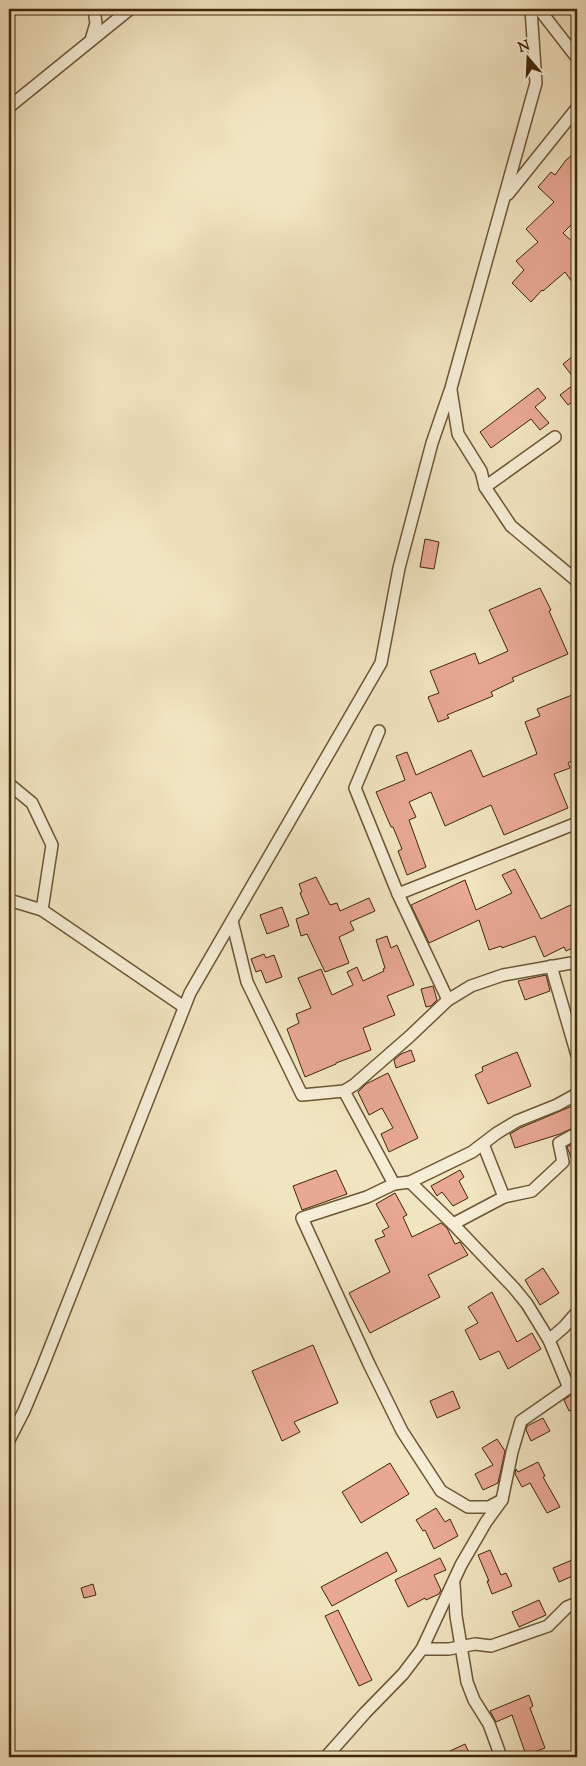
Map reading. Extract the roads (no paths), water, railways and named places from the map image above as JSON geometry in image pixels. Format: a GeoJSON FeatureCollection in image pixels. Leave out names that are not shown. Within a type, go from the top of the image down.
{"type":"FeatureCollection","features":[{"type":"Feature","properties":{"kind":"street"},"geometry":{"type":"LineString","coordinates":[[91,40],[96,23],[94,9]]}},
{"type":"Feature","properties":{"kind":"street"},"geometry":{"type":"LineString","coordinates":[[10,105],[130,9]]}},
{"type":"Feature","properties":{"kind":"street"},"geometry":{"type":"LineString","coordinates":[[9,1440],[24,1411],[42,1368],[190,993],[381,663],[399,568],[432,443],[451,388],[536,83],[531,9]]}},
{"type":"Feature","properties":{"kind":"street"},"geometry":{"type":"LineString","coordinates":[[539,9],[577,58]]}},
{"type":"Feature","properties":{"kind":"street"},"geometry":{"type":"LineString","coordinates":[[504,198],[577,108]]}},
{"type":"Feature","properties":{"kind":"street"},"geometry":{"type":"LineString","coordinates":[[451,388],[458,434],[481,471],[485,487],[511,526],[577,581]]}},
{"type":"Feature","properties":{"kind":"street"},"geometry":{"type":"LineString","coordinates":[[485,487],[555,437]]}},
{"type":"Feature","properties":{"kind":"street"},"geometry":{"type":"LineString","coordinates":[[379,731],[355,788],[398,894],[448,1000]]}},
{"type":"Feature","properties":{"kind":"street"},"geometry":{"type":"LineString","coordinates":[[9,784],[32,803],[52,845],[42,910]]}},
{"type":"Feature","properties":{"kind":"street"},"geometry":{"type":"LineString","coordinates":[[398,894],[577,823]]}},
{"type":"Feature","properties":{"kind":"street"},"geometry":{"type":"LineString","coordinates":[[9,900],[42,910],[184,1007]]}},
{"type":"Feature","properties":{"kind":"street"},"geometry":{"type":"LineString","coordinates":[[232,921],[247,982],[302,1094],[344,1091],[354,1085],[448,1000],[471,986],[502,975],[577,962]]}},
{"type":"Feature","properties":{"kind":"street"},"geometry":{"type":"LineString","coordinates":[[551,966],[577,1055]]}},
{"type":"Feature","properties":{"kind":"street"},"geometry":{"type":"LineString","coordinates":[[344,1091],[394,1184]]}},
{"type":"Feature","properties":{"kind":"street"},"geometry":{"type":"LineString","coordinates":[[502,1500],[489,1507],[468,1507],[441,1490],[402,1431],[302,1218],[367,1197],[394,1184],[410,1182],[472,1152],[517,1121],[557,1105],[577,1094]]}},
{"type":"Feature","properties":{"kind":"street"},"geometry":{"type":"LineString","coordinates":[[453,1224],[504,1197],[532,1191],[563,1162],[559,1143],[577,1133]]}},
{"type":"Feature","properties":{"kind":"street"},"geometry":{"type":"LineString","coordinates":[[483,1144],[504,1197]]}},
{"type":"Feature","properties":{"kind":"street"},"geometry":{"type":"LineString","coordinates":[[326,1757],[403,1674],[422,1649],[461,1565],[486,1522],[502,1500],[520,1421],[573,1385],[549,1340],[514,1288],[410,1182]]}},
{"type":"Feature","properties":{"kind":"street"},"geometry":{"type":"LineString","coordinates":[[549,1340],[577,1312]]}},
{"type":"Feature","properties":{"kind":"street"},"geometry":{"type":"LineString","coordinates":[[454,1582],[456,1616],[467,1682],[474,1700],[489,1724],[501,1757]]}},
{"type":"Feature","properties":{"kind":"street"},"geometry":{"type":"LineString","coordinates":[[422,1649],[461,1647],[475,1644],[491,1646],[548,1626],[568,1607],[577,1603]]}}]}
